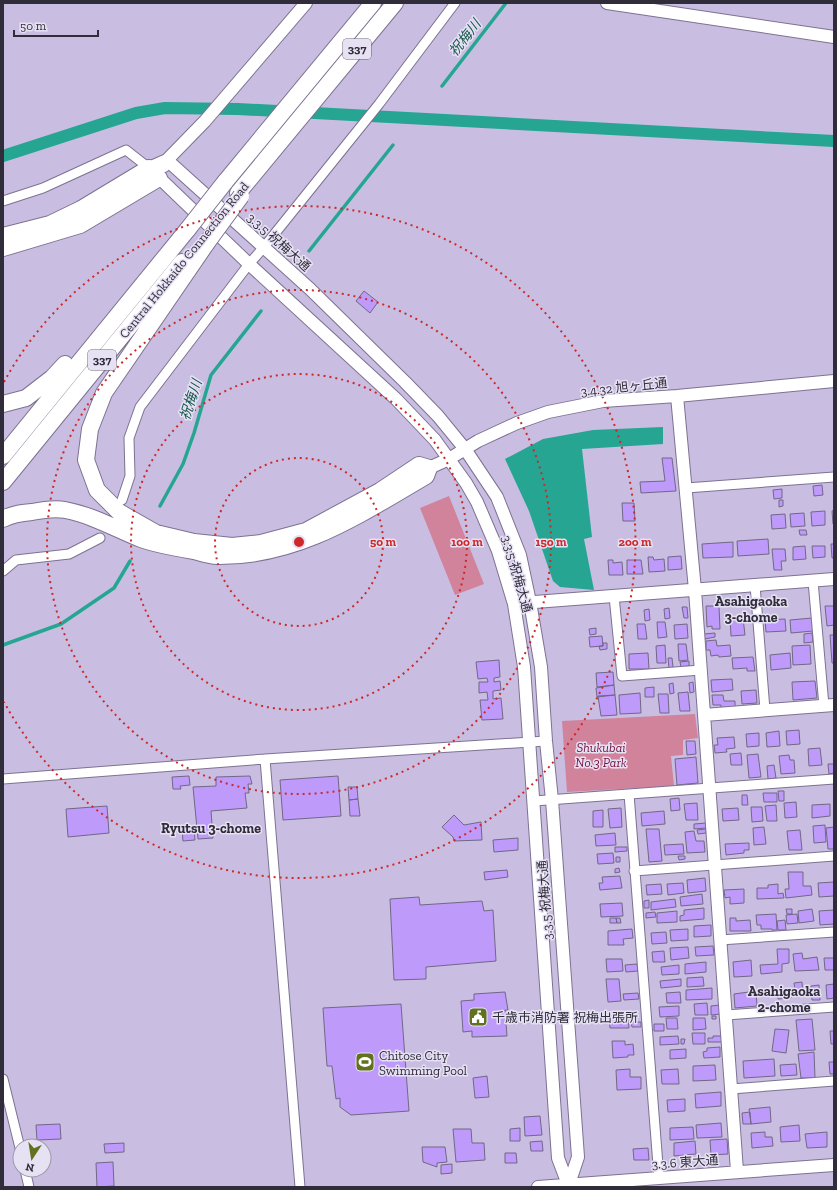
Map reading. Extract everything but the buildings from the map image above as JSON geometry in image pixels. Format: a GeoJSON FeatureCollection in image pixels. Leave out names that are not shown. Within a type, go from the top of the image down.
{"type":"FeatureCollection","features":[{"type":"Feature","properties":{"kind":"highway","name":"Central Hokkaido Connection Road"},"geometry":{"type":"LineString","coordinates":[[3,456],[225,182],[373,3]]}},
{"type":"Feature","properties":{"kind":"highway","name":"Central Hokkaido Connection Road"},"geometry":{"type":"LineString","coordinates":[[3,482],[203,242],[239,194],[395,3]]}},
{"type":"Feature","properties":{"kind":"highway"},"geometry":{"type":"LineString","coordinates":[[3,236],[50,224],[154,173]]}},
{"type":"Feature","properties":{"kind":"highway"},"geometry":{"type":"LineString","coordinates":[[3,248],[80,225],[154,173]]}},
{"type":"Feature","properties":{"kind":"highway"},"geometry":{"type":"LineString","coordinates":[[3,519],[12,514],[44,510],[64,510],[104,522],[142,539],[175,548],[216,556],[250,554],[276,549],[307,540],[355,517],[426,476],[429,468],[419,465],[380,491],[306,531],[262,543],[232,546],[194,542],[156,533],[119,512],[97,490],[86,460],[90,429],[104,393],[203,242]]}},
{"type":"Feature","properties":{"kind":"highway","name":"337"},"geometry":{"type":"LineString","coordinates":[[3,404],[26,398],[52,378],[71,357],[92,347]]}},
{"type":"Feature","properties":{"kind":"street"},"geometry":{"type":"LineString","coordinates":[[3,200],[43,188],[126,150],[154,173],[205,121],[223,98],[306,3]]}},
{"type":"Feature","properties":{"kind":"street"},"geometry":{"type":"LineString","coordinates":[[122,500],[130,476],[130,438],[140,407],[249,264],[360,128],[455,3]]}},
{"type":"Feature","properties":{"kind":"street"},"geometry":{"type":"LineString","coordinates":[[608,3],[834,37]]}},
{"type":"Feature","properties":{"kind":"street","name":"3.3.5 祝梅大通"},"geometry":{"type":"LineString","coordinates":[[167,160],[310,289],[438,416],[465,449],[497,497],[520,555],[541,667],[552,800],[578,1157],[569,1186]]}},
{"type":"Feature","properties":{"kind":"street","name":"3.3.5 祝梅大通"},"geometry":{"type":"LineString","coordinates":[[154,173],[249,264],[396,399],[435,440],[449,458],[477,502],[498,551],[514,604],[524,667],[558,1158],[569,1186]]}},
{"type":"Feature","properties":{"kind":"street","name":"3.4.32 旭ヶ丘通"},"geometry":{"type":"LineString","coordinates":[[429,468],[478,441],[517,423],[548,412],[603,401],[677,396],[834,381]]}},
{"type":"Feature","properties":{"kind":"street"},"geometry":{"type":"LineString","coordinates":[[677,396],[695,590],[737,1172]]}},
{"type":"Feature","properties":{"kind":"street"},"geometry":{"type":"LineString","coordinates":[[686,488],[834,477]]}},
{"type":"Feature","properties":{"kind":"street"},"geometry":{"type":"LineString","coordinates":[[3,571],[16,560],[69,554],[100,538]]}},
{"type":"Feature","properties":{"kind":"street"},"geometry":{"type":"LineString","coordinates":[[514,604],[834,579]]}},
{"type":"Feature","properties":{"kind":"street"},"geometry":{"type":"LineString","coordinates":[[704,715],[829,706],[813,581]]}},
{"type":"Feature","properties":{"kind":"street"},"geometry":{"type":"LineString","coordinates":[[755,585],[765,710]]}},
{"type":"Feature","properties":{"kind":"street"},"geometry":{"type":"LineString","coordinates":[[614,596],[622,676],[701,670]]}},
{"type":"Feature","properties":{"kind":"street"},"geometry":{"type":"LineString","coordinates":[[3,779],[265,759],[546,741]]}},
{"type":"Feature","properties":{"kind":"street"},"geometry":{"type":"LineString","coordinates":[[265,759],[300,1187]]}},
{"type":"Feature","properties":{"kind":"street"},"geometry":{"type":"LineString","coordinates":[[534,801],[834,779]]}},
{"type":"Feature","properties":{"kind":"street"},"geometry":{"type":"LineString","coordinates":[[628,794],[664,1181]]}},
{"type":"Feature","properties":{"kind":"street"},"geometry":{"type":"LineString","coordinates":[[634,871],[834,856]]}},
{"type":"Feature","properties":{"kind":"street"},"geometry":{"type":"LineString","coordinates":[[720,940],[834,932]]}},
{"type":"Feature","properties":{"kind":"street"},"geometry":{"type":"LineString","coordinates":[[726,1015],[834,1007]]}},
{"type":"Feature","properties":{"kind":"street"},"geometry":{"type":"LineString","coordinates":[[3,1079],[18,1138]]}},
{"type":"Feature","properties":{"kind":"street"},"geometry":{"type":"LineString","coordinates":[[731,1089],[834,1081]]}},
{"type":"Feature","properties":{"kind":"street","name":"3.3.6 東大通"},"geometry":{"type":"LineString","coordinates":[[538,1187],[664,1181],[737,1172],[834,1165]]}},
{"type":"Feature","properties":{"kind":"green space"},"geometry":{"type":"Polygon","coordinates":[[[449,496],[484,584],[455,595],[420,508],[449,496]]]}},
{"type":"Feature","properties":{"kind":"green space","name":"Shukubai No.3 Park"},"geometry":{"type":"Polygon","coordinates":[[[695,714],[698,738],[683,740],[683,755],[671,756],[674,786],[567,792],[562,721],[695,714]]]}},
{"type":"Feature","properties":{"kind":"shaded area"},"geometry":{"type":"Polygon","coordinates":[[[663,427],[663,444],[582,449],[592,537],[584,539],[594,590],[560,587],[553,581],[529,511],[505,459],[543,439],[593,430],[663,427]]]}},
{"type":"Feature","properties":{"kind":"waterway","name":"祝梅川"},"geometry":{"type":"LineString","coordinates":[[442,86],[506,3]]}},
{"type":"Feature","properties":{"kind":"waterway","name":"祝梅川"},"geometry":{"type":"LineString","coordinates":[[3,156],[136,113],[165,108],[238,109],[834,141]]}},
{"type":"Feature","properties":{"kind":"waterway","name":"祝梅川"},"geometry":{"type":"LineString","coordinates":[[309,251],[393,145]]}},
{"type":"Feature","properties":{"kind":"waterway","name":"祝梅川"},"geometry":{"type":"LineString","coordinates":[[160,506],[183,464],[211,375],[261,311]]}},
{"type":"Feature","properties":{"kind":"waterway","name":"祝梅川"},"geometry":{"type":"LineString","coordinates":[[3,645],[61,624],[114,588],[130,561]]}},
{"type":"Feature","properties":{"kind":"place","name":"千歳市消防署 祝梅出張所"},"geometry":{"type":"Point","coordinates":[478,1017]}},
{"type":"Feature","properties":{"kind":"place","name":"Chitose City Swimming Pool"},"geometry":{"type":"Point","coordinates":[365,1062]}},
{"type":"Feature","properties":{"kind":"district","name":"Asahigaoka 3-chome"},"geometry":{"type":"Point","coordinates":[751,610]}},
{"type":"Feature","properties":{"kind":"district","name":"Ryutsu 3-chome"},"geometry":{"type":"Point","coordinates":[211,828]}},
{"type":"Feature","properties":{"kind":"district","name":"Asahigaoka 2-chome"},"geometry":{"type":"Point","coordinates":[784,1000]}}]}
